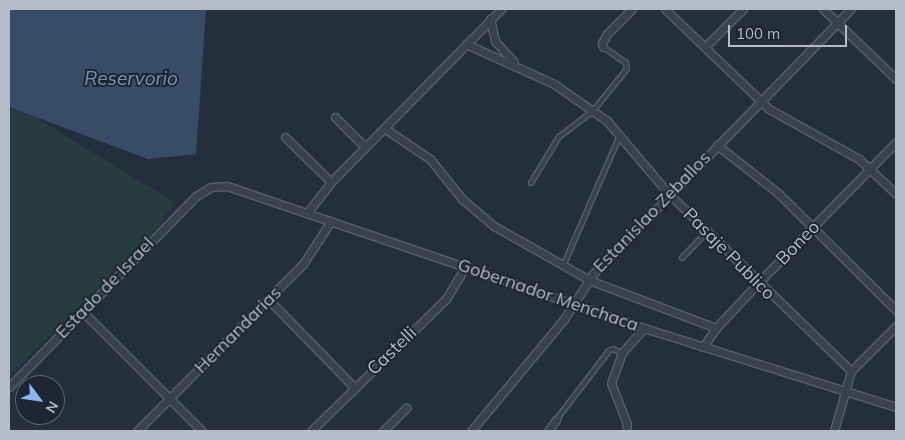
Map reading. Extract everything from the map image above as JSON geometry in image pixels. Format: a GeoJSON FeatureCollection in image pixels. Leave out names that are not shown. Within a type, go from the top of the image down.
{"type":"FeatureCollection","features":[{"type":"Feature","properties":{"kind":"street"},"geometry":{"type":"LineString","coordinates":[[307,213],[331,182],[500,9]]}},
{"type":"Feature","properties":{"kind":"street"},"geometry":{"type":"LineString","coordinates":[[603,47],[602,42],[607,34],[632,9]]}},
{"type":"Feature","properties":{"kind":"street"},"geometry":{"type":"LineString","coordinates":[[665,9],[760,102],[870,168],[896,194]]}},
{"type":"Feature","properties":{"kind":"street"},"geometry":{"type":"LineString","coordinates":[[705,47],[743,9]]}},
{"type":"Feature","properties":{"kind":"street"},"geometry":{"type":"LineString","coordinates":[[823,9],[896,80]]}},
{"type":"Feature","properties":{"kind":"street","name":"Estanislao Zeballos"},"geometry":{"type":"LineString","coordinates":[[471,431],[556,328],[589,280],[669,194],[852,9]]}},
{"type":"Feature","properties":{"kind":"street","name":"Pasaje Publico"},"geometry":{"type":"LineString","coordinates":[[490,19],[494,41],[516,64]]}},
{"type":"Feature","properties":{"kind":"street","name":"Pasaje Publico"},"geometry":{"type":"LineString","coordinates":[[466,44],[516,64],[554,84],[593,111],[621,134],[669,194],[758,283],[851,370]]}},
{"type":"Feature","properties":{"kind":"street"},"geometry":{"type":"LineString","coordinates":[[335,117],[365,147]]}},
{"type":"Feature","properties":{"kind":"street"},"geometry":{"type":"LineString","coordinates":[[384,128],[430,159],[476,213],[589,280],[716,328]]}},
{"type":"Feature","properties":{"kind":"street"},"geometry":{"type":"LineString","coordinates":[[285,136],[331,182]]}},
{"type":"Feature","properties":{"kind":"street","name":"Boneo"},"geometry":{"type":"LineString","coordinates":[[704,347],[716,328],[758,283],[896,142]]}},
{"type":"Feature","properties":{"kind":"street"},"geometry":{"type":"LineString","coordinates":[[717,145],[778,193],[896,310]]}},
{"type":"Feature","properties":{"kind":"street","name":"Gobernador Menchaca"},"geometry":{"type":"LineString","coordinates":[[202,191],[227,186],[644,328],[896,407]]}},
{"type":"Feature","properties":{"kind":"street","name":"Estado de Israel"},"geometry":{"type":"LineString","coordinates":[[9,387],[202,191]]}},
{"type":"Feature","properties":{"kind":"street","name":"Hernandarias"},"geometry":{"type":"LineString","coordinates":[[137,431],[268,300],[312,253],[331,221]]}},
{"type":"Feature","properties":{"kind":"street","name":"Castelli"},"geometry":{"type":"LineString","coordinates":[[311,431],[446,299],[466,266]]}},
{"type":"Feature","properties":{"kind":"street"},"geometry":{"type":"LineString","coordinates":[[268,300],[355,388]]}},
{"type":"Feature","properties":{"kind":"street"},"geometry":{"type":"LineString","coordinates":[[82,311],[202,431]]}},
{"type":"Feature","properties":{"kind":"street"},"geometry":{"type":"LineString","coordinates":[[834,431],[851,370],[896,326]]}},
{"type":"Feature","properties":{"kind":"street"},"geometry":{"type":"LineString","coordinates":[[626,431],[628,424],[611,386],[622,353],[644,328]]}},
{"type":"Feature","properties":{"kind":"street"},"geometry":{"type":"LineString","coordinates":[[383,431],[406,408]]}},
{"type":"Feature","properties":{"kind":"street"},"geometry":{"type":"LineString","coordinates":[[548,431],[556,420]]}},
{"type":"Feature","properties":{"kind":"lane"},"geometry":{"type":"LineString","coordinates":[[531,183],[559,137],[593,111],[627,69],[626,63],[603,47]]}},
{"type":"Feature","properties":{"kind":"lane"},"geometry":{"type":"LineString","coordinates":[[564,264],[621,134]]}},
{"type":"Feature","properties":{"kind":"lane"},"geometry":{"type":"LineString","coordinates":[[682,258],[707,232]]}},
{"type":"Feature","properties":{"kind":"lane"},"geometry":{"type":"LineString","coordinates":[[556,420],[609,351],[613,349],[622,353]]}},
{"type":"Feature","properties":{"kind":"green space"},"geometry":{"type":"Polygon","coordinates":[[[9,108],[35,117],[174,202],[161,224],[9,377],[9,108]]]}},
{"type":"Feature","properties":{"kind":"water","name":"Reservorio"},"geometry":{"type":"Polygon","coordinates":[[[9,9],[206,9],[196,154],[148,159],[9,107],[9,9]]]}}]}
